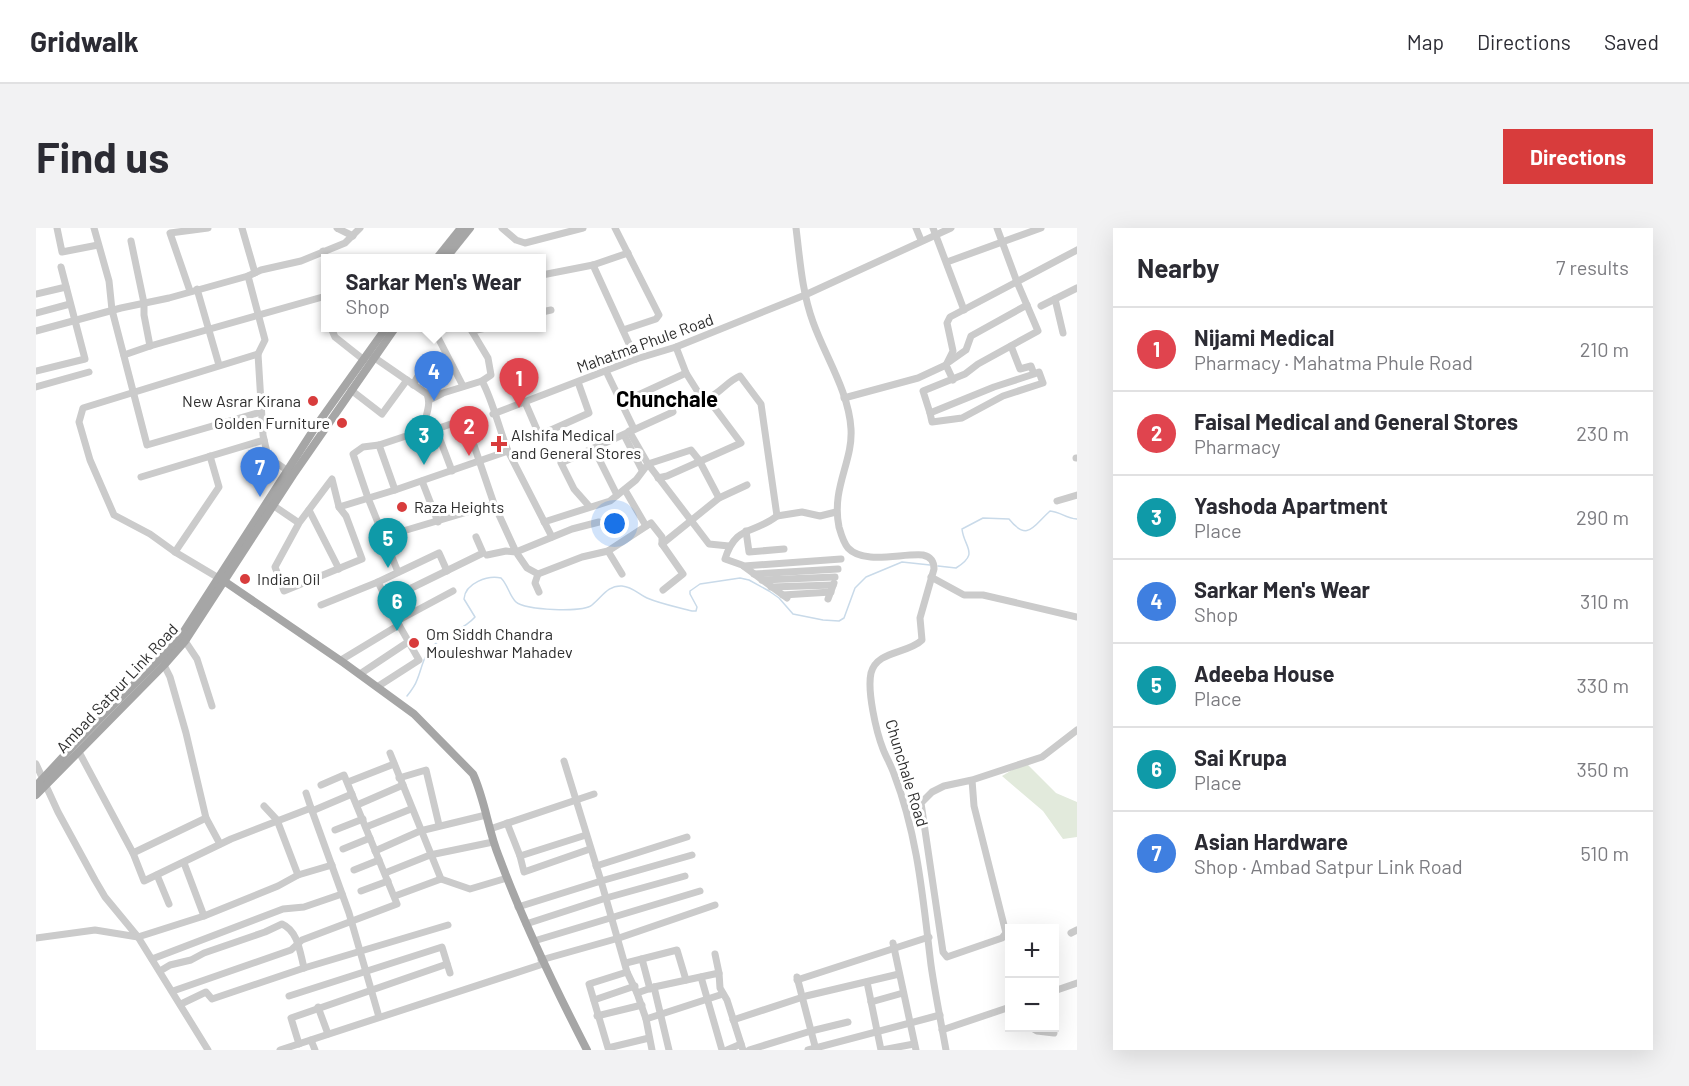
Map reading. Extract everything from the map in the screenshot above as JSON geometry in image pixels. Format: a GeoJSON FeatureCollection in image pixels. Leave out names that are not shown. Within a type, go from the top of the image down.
{"type":"FeatureCollection","features":[{"type":"Feature","properties":{"kind":"main road"},"geometry":{"type":"LineString","coordinates":[[440,254],[461,228]]}},
{"type":"Feature","properties":{"kind":"main road"},"geometry":{"type":"LineString","coordinates":[[449,254],[470,228]]}},
{"type":"Feature","properties":{"kind":"main road","name":"Ambad Satpur Link Road"},"geometry":{"type":"LineString","coordinates":[[290,472],[351,390],[383,332]]}},
{"type":"Feature","properties":{"kind":"main road","name":"Ambad Satpur Link Road"},"geometry":{"type":"LineString","coordinates":[[36,795],[41,784],[179,639],[290,472],[316,426],[369,356],[391,332]]}},
{"type":"Feature","properties":{"kind":"main road"},"geometry":{"type":"LineString","coordinates":[[221,579],[341,660],[414,714],[473,774],[493,842],[518,907],[542,962],[587,1050]]}},
{"type":"Feature","properties":{"kind":"main road","name":"Ambad Satpur Link Road"},"geometry":{"type":"LineString","coordinates":[[41,784],[79,752],[164,665],[185,641],[221,579]]}},
{"type":"Feature","properties":{"kind":"street"},"geometry":{"type":"LineString","coordinates":[[57,228],[62,252],[98,245]]}},
{"type":"Feature","properties":{"kind":"street"},"geometry":{"type":"LineString","coordinates":[[94,228],[109,281],[112,310],[147,445],[261,412]]}},
{"type":"Feature","properties":{"kind":"street"},"geometry":{"type":"LineString","coordinates":[[208,228],[170,233],[210,329],[219,365]]}},
{"type":"Feature","properties":{"kind":"street"},"geometry":{"type":"LineString","coordinates":[[242,228],[265,340],[258,354],[264,440],[268,457],[290,472]]}},
{"type":"Feature","properties":{"kind":"street"},"geometry":{"type":"LineString","coordinates":[[337,228],[353,236]]}},
{"type":"Feature","properties":{"kind":"street"},"geometry":{"type":"LineString","coordinates":[[36,331],[301,261],[345,243],[360,228]]}},
{"type":"Feature","properties":{"kind":"street"},"geometry":{"type":"LineString","coordinates":[[502,228],[516,240],[525,243],[583,228]]}},
{"type":"Feature","properties":{"kind":"street"},"geometry":{"type":"LineString","coordinates":[[615,228],[659,315],[656,319],[623,330]]}},
{"type":"Feature","properties":{"kind":"street"},"geometry":{"type":"LineString","coordinates":[[796,228],[805,295],[850,418],[851,438],[836,512],[846,546],[855,553],[866,556],[917,554],[928,556],[934,563],[931,578],[964,595],[983,595],[1077,617]]}},
{"type":"Feature","properties":{"kind":"street"},"geometry":{"type":"LineString","coordinates":[[916,228],[921,240]]}},
{"type":"Feature","properties":{"kind":"street","name":"Mahatma Phule Road"},"geometry":{"type":"LineString","coordinates":[[493,414],[636,359],[676,347],[805,295],[921,240],[934,231],[951,228]]}},
{"type":"Feature","properties":{"kind":"street"},"geometry":{"type":"LineString","coordinates":[[930,413],[994,387],[1039,372],[1043,383],[1003,396],[962,418],[932,422],[923,391],[953,380],[1038,331],[997,228]]}},
{"type":"Feature","properties":{"kind":"street"},"geometry":{"type":"LineString","coordinates":[[947,262],[1030,230],[1041,228]]}},
{"type":"Feature","properties":{"kind":"street"},"geometry":{"type":"LineString","coordinates":[[934,231],[964,310]]}},
{"type":"Feature","properties":{"kind":"street"},"geometry":{"type":"LineString","coordinates":[[131,241],[150,346]]}},
{"type":"Feature","properties":{"kind":"street"},"geometry":{"type":"LineString","coordinates":[[946,365],[954,348],[947,321],[950,317],[1077,250]]}},
{"type":"Feature","properties":{"kind":"street"},"geometry":{"type":"LineString","coordinates":[[546,274],[593,265],[628,253]]}},
{"type":"Feature","properties":{"kind":"street"},"geometry":{"type":"LineString","coordinates":[[593,265],[636,359]]}},
{"type":"Feature","properties":{"kind":"street"},"geometry":{"type":"LineString","coordinates":[[36,371],[85,359],[61,267]]}},
{"type":"Feature","properties":{"kind":"street"},"geometry":{"type":"LineString","coordinates":[[36,294],[66,286]]}},
{"type":"Feature","properties":{"kind":"street"},"geometry":{"type":"LineString","coordinates":[[1041,306],[1077,288]]}},
{"type":"Feature","properties":{"kind":"street"},"geometry":{"type":"LineString","coordinates":[[124,355],[321,298]]}},
{"type":"Feature","properties":{"kind":"street"},"geometry":{"type":"LineString","coordinates":[[1055,299],[1063,333]]}},
{"type":"Feature","properties":{"kind":"street"},"geometry":{"type":"LineString","coordinates":[[36,313],[70,304]]}},
{"type":"Feature","properties":{"kind":"street"},"geometry":{"type":"LineString","coordinates":[[844,398],[918,378],[946,365],[966,350],[971,336],[1027,305]]}},
{"type":"Feature","properties":{"kind":"street"},"geometry":{"type":"LineString","coordinates":[[546,311],[551,310]]}},
{"type":"Feature","properties":{"kind":"street"},"geometry":{"type":"LineString","coordinates":[[334,332],[335,337],[428,394],[424,430]]}},
{"type":"Feature","properties":{"kind":"street"},"geometry":{"type":"LineString","coordinates":[[436,332],[463,386]]}},
{"type":"Feature","properties":{"kind":"street"},"geometry":{"type":"LineString","coordinates":[[429,400],[443,393],[482,381],[491,375],[488,358],[473,332]]}},
{"type":"Feature","properties":{"kind":"street"},"geometry":{"type":"LineString","coordinates":[[1011,346],[1020,369],[1030,366],[1034,374]]}},
{"type":"Feature","properties":{"kind":"street"},"geometry":{"type":"LineString","coordinates":[[676,347],[686,373],[704,400],[740,376],[760,404],[777,516]]}},
{"type":"Feature","properties":{"kind":"street"},"geometry":{"type":"LineString","coordinates":[[221,579],[175,552],[150,534],[114,515],[90,460],[80,422],[83,408],[258,354]]}},
{"type":"Feature","properties":{"kind":"street"},"geometry":{"type":"LineString","coordinates":[[946,365],[953,380]]}},
{"type":"Feature","properties":{"kind":"street"},"geometry":{"type":"LineString","coordinates":[[606,371],[620,401],[623,402],[629,431],[645,467],[658,478],[709,544],[729,546]]}},
{"type":"Feature","properties":{"kind":"street"},"geometry":{"type":"LineString","coordinates":[[36,387],[89,372]]}},
{"type":"Feature","properties":{"kind":"street"},"geometry":{"type":"LineString","coordinates":[[623,402],[686,373]]}},
{"type":"Feature","properties":{"kind":"street"},"geometry":{"type":"LineString","coordinates":[[351,390],[382,414],[418,375]]}},
{"type":"Feature","properties":{"kind":"street"},"geometry":{"type":"LineString","coordinates":[[482,381],[508,451],[552,537]]}},
{"type":"Feature","properties":{"kind":"street"},"geometry":{"type":"LineString","coordinates":[[525,402],[538,432],[542,434],[589,413],[578,382]]}},
{"type":"Feature","properties":{"kind":"street"},"geometry":{"type":"LineString","coordinates":[[658,478],[741,443],[708,399]]}},
{"type":"Feature","properties":{"kind":"street"},"geometry":{"type":"LineString","coordinates":[[589,506],[574,489],[561,463],[673,412]]}},
{"type":"Feature","properties":{"kind":"street"},"geometry":{"type":"LineString","coordinates":[[398,572],[353,454],[363,447],[379,445],[424,430],[428,432],[465,419],[494,504],[516,552],[527,568],[538,574],[582,557],[608,551],[651,523],[662,537],[662,544],[683,574],[663,590]]}},
{"type":"Feature","properties":{"kind":"street"},"geometry":{"type":"LineString","coordinates":[[436,429],[452,471]]}},
{"type":"Feature","properties":{"kind":"street"},"geometry":{"type":"LineString","coordinates":[[141,477],[264,440]]}},
{"type":"Feature","properties":{"kind":"street"},"geometry":{"type":"LineString","coordinates":[[379,445],[395,490]]}},
{"type":"Feature","properties":{"kind":"street"},"geometry":{"type":"LineString","coordinates":[[594,449],[617,495]]}},
{"type":"Feature","properties":{"kind":"street"},"geometry":{"type":"LineString","coordinates":[[544,522],[589,506],[603,504],[636,480],[645,467],[691,450],[699,460],[719,498]]}},
{"type":"Feature","properties":{"kind":"street"},"geometry":{"type":"LineString","coordinates":[[339,507],[508,451]]}},
{"type":"Feature","properties":{"kind":"street"},"geometry":{"type":"LineString","coordinates":[[175,552],[219,487],[210,456]]}},
{"type":"Feature","properties":{"kind":"street"},"geometry":{"type":"LineString","coordinates":[[332,479],[339,507],[346,516],[363,559],[284,591],[275,567],[299,523],[309,510],[332,479]]}},
{"type":"Feature","properties":{"kind":"street"},"geometry":{"type":"LineString","coordinates":[[422,481],[438,522]]}},
{"type":"Feature","properties":{"kind":"street"},"geometry":{"type":"LineString","coordinates":[[662,544],[719,498],[747,485]]}},
{"type":"Feature","properties":{"kind":"street"},"geometry":{"type":"LineString","coordinates":[[625,489],[646,526]]}},
{"type":"Feature","properties":{"kind":"street"},"geometry":{"type":"LineString","coordinates":[[1057,501],[1077,495]]}},
{"type":"Feature","properties":{"kind":"street"},"geometry":{"type":"LineString","coordinates":[[270,503],[299,523]]}},
{"type":"Feature","properties":{"kind":"street"},"geometry":{"type":"LineString","coordinates":[[383,537],[494,504]]}},
{"type":"Feature","properties":{"kind":"street"},"geometry":{"type":"LineString","coordinates":[[309,510],[339,569]]}},
{"type":"Feature","properties":{"kind":"street"},"geometry":{"type":"LineString","coordinates":[[832,588],[785,597],[744,566],[725,559],[729,546],[736,536],[777,516],[802,512],[820,516],[836,512]]}},
{"type":"Feature","properties":{"kind":"street"},"geometry":{"type":"LineString","coordinates":[[487,555],[506,551],[516,552],[572,529],[599,522]]}},
{"type":"Feature","properties":{"kind":"street"},"geometry":{"type":"LineString","coordinates":[[746,531],[749,552],[784,549]]}},
{"type":"Feature","properties":{"kind":"street"},"geometry":{"type":"LineString","coordinates":[[387,600],[483,554],[476,537]]}},
{"type":"Feature","properties":{"kind":"street"},"geometry":{"type":"LineString","coordinates":[[832,588],[846,546]]}},
{"type":"Feature","properties":{"kind":"street"},"geometry":{"type":"LineString","coordinates":[[608,551],[622,574]]}},
{"type":"Feature","properties":{"kind":"street"},"geometry":{"type":"LineString","coordinates":[[321,605],[378,582],[439,553],[447,571]]}},
{"type":"Feature","properties":{"kind":"street"},"geometry":{"type":"LineString","coordinates":[[744,566],[842,559]]}},
{"type":"Feature","properties":{"kind":"street"},"geometry":{"type":"LineString","coordinates":[[754,574],[838,569]]}},
{"type":"Feature","properties":{"kind":"street"},"geometry":{"type":"LineString","coordinates":[[538,574],[535,583],[539,592]]}},
{"type":"Feature","properties":{"kind":"street","name":"Chunchale Road"},"geometry":{"type":"LineString","coordinates":[[931,578],[920,618],[922,640],[879,661],[873,669],[870,681],[882,745],[898,783],[914,837],[946,1050]]}},
{"type":"Feature","properties":{"kind":"street"},"geometry":{"type":"LineString","coordinates":[[762,580],[832,588]]}},
{"type":"Feature","properties":{"kind":"street"},"geometry":{"type":"LineString","coordinates":[[377,687],[419,660],[378,582]]}},
{"type":"Feature","properties":{"kind":"street"},"geometry":{"type":"LineString","coordinates":[[771,587],[832,588]]}},
{"type":"Feature","properties":{"kind":"street"},"geometry":{"type":"LineString","coordinates":[[341,660],[453,591]]}},
{"type":"Feature","properties":{"kind":"street"},"geometry":{"type":"LineString","coordinates":[[185,641],[197,659],[213,706]]}},
{"type":"Feature","properties":{"kind":"street"},"geometry":{"type":"LineString","coordinates":[[360,674],[408,642]]}},
{"type":"Feature","properties":{"kind":"street"},"geometry":{"type":"LineString","coordinates":[[164,665],[170,677],[186,733],[206,818],[220,844]]}},
{"type":"Feature","properties":{"kind":"street"},"geometry":{"type":"LineString","coordinates":[[972,780],[974,806],[1006,933],[1004,937],[947,957],[943,952],[921,803],[938,789],[951,783],[972,780],[1042,757],[1077,730]]}},
{"type":"Feature","properties":{"kind":"street"},"geometry":{"type":"LineString","coordinates":[[79,752],[133,853],[144,880],[277,820],[352,794]]}},
{"type":"Feature","properties":{"kind":"street"},"geometry":{"type":"LineString","coordinates":[[390,753],[441,879]]}},
{"type":"Feature","properties":{"kind":"street"},"geometry":{"type":"LineString","coordinates":[[564,761],[619,938],[627,972],[642,1005],[652,1050]]}},
{"type":"Feature","properties":{"kind":"street"},"geometry":{"type":"LineString","coordinates":[[36,764],[41,784],[105,897],[138,938],[208,1050]]}},
{"type":"Feature","properties":{"kind":"street"},"geometry":{"type":"LineString","coordinates":[[348,782],[394,764]]}},
{"type":"Feature","properties":{"kind":"street"},"geometry":{"type":"LineString","coordinates":[[357,805],[426,770],[439,825]]}},
{"type":"Feature","properties":{"kind":"street"},"geometry":{"type":"LineString","coordinates":[[173,991],[291,950],[302,940],[397,904],[344,775],[321,785]]}},
{"type":"Feature","properties":{"kind":"street"},"geometry":{"type":"LineString","coordinates":[[306,793],[352,922],[379,1017]]}},
{"type":"Feature","properties":{"kind":"street"},"geometry":{"type":"LineString","coordinates":[[490,829],[594,794]]}},
{"type":"Feature","properties":{"kind":"street"},"geometry":{"type":"LineString","coordinates":[[264,806],[277,820],[298,875]]}},
{"type":"Feature","properties":{"kind":"street"},"geometry":{"type":"LineString","coordinates":[[366,827],[411,809]]}},
{"type":"Feature","properties":{"kind":"street"},"geometry":{"type":"LineString","coordinates":[[375,851],[420,831],[486,815]]}},
{"type":"Feature","properties":{"kind":"street"},"geometry":{"type":"LineString","coordinates":[[133,853],[206,818]]}},
{"type":"Feature","properties":{"kind":"street"},"geometry":{"type":"LineString","coordinates":[[335,830],[363,819]]}},
{"type":"Feature","properties":{"kind":"street"},"geometry":{"type":"LineString","coordinates":[[507,823],[524,872],[590,849]]}},
{"type":"Feature","properties":{"kind":"street"},"geometry":{"type":"LineString","coordinates":[[520,856],[586,835]]}},
{"type":"Feature","properties":{"kind":"street"},"geometry":{"type":"LineString","coordinates":[[596,866],[687,837]]}},
{"type":"Feature","properties":{"kind":"street"},"geometry":{"type":"LineString","coordinates":[[343,849],[370,838]]}},
{"type":"Feature","properties":{"kind":"street"},"geometry":{"type":"LineString","coordinates":[[385,873],[430,855],[493,842]]}},
{"type":"Feature","properties":{"kind":"street"},"geometry":{"type":"LineString","coordinates":[[518,907],[692,855]]}},
{"type":"Feature","properties":{"kind":"street"},"geometry":{"type":"LineString","coordinates":[[354,870],[379,860]]}},
{"type":"Feature","properties":{"kind":"street"},"geometry":{"type":"LineString","coordinates":[[184,863],[204,916]]}},
{"type":"Feature","properties":{"kind":"street"},"geometry":{"type":"LineString","coordinates":[[36,938],[94,930],[138,938],[204,916],[298,875],[332,865]]}},
{"type":"Feature","properties":{"kind":"street"},"geometry":{"type":"LineString","coordinates":[[157,875],[170,904]]}},
{"type":"Feature","properties":{"kind":"street"},"geometry":{"type":"LineString","coordinates":[[526,924],[685,876]]}},
{"type":"Feature","properties":{"kind":"street"},"geometry":{"type":"LineString","coordinates":[[394,896],[441,879],[470,889],[507,878]]}},
{"type":"Feature","properties":{"kind":"street"},"geometry":{"type":"LineString","coordinates":[[361,891],[388,881]]}},
{"type":"Feature","properties":{"kind":"street"},"geometry":{"type":"LineString","coordinates":[[534,941],[700,891]]}},
{"type":"Feature","properties":{"kind":"street"},"geometry":{"type":"LineString","coordinates":[[152,959],[283,909],[304,907],[342,894]]}},
{"type":"Feature","properties":{"kind":"street"},"geometry":{"type":"LineString","coordinates":[[280,1050],[715,905]]}},
{"type":"Feature","properties":{"kind":"street"},"geometry":{"type":"LineString","coordinates":[[160,971],[170,965],[191,960],[282,924],[290,927],[304,968]]}},
{"type":"Feature","properties":{"kind":"street"},"geometry":{"type":"LineString","coordinates":[[181,1004],[206,992],[212,999],[304,968],[448,925]]}},
{"type":"Feature","properties":{"kind":"street"},"geometry":{"type":"LineString","coordinates":[[929,937],[893,946],[797,978],[811,1030],[813,1049],[940,1015]]}},
{"type":"Feature","properties":{"kind":"street"},"geometry":{"type":"LineString","coordinates":[[867,982],[881,1050],[915,1047],[893,946]]}},
{"type":"Feature","properties":{"kind":"street"},"geometry":{"type":"LineString","coordinates":[[289,996],[442,947],[450,973]]}},
{"type":"Feature","properties":{"kind":"street"},"geometry":{"type":"LineString","coordinates":[[626,963],[677,950],[686,980]]}},
{"type":"Feature","properties":{"kind":"street"},"geometry":{"type":"LineString","coordinates":[[715,954],[720,988],[742,1047],[727,1050]]}},
{"type":"Feature","properties":{"kind":"street"},"geometry":{"type":"LineString","coordinates":[[642,959],[661,1014],[669,1050]]}},
{"type":"Feature","properties":{"kind":"street"},"geometry":{"type":"LineString","coordinates":[[299,1044],[291,1018],[447,964]]}},
{"type":"Feature","properties":{"kind":"street"},"geometry":{"type":"LineString","coordinates":[[627,972],[589,984],[597,1016],[608,1048],[649,1038]]}},
{"type":"Feature","properties":{"kind":"street"},"geometry":{"type":"LineString","coordinates":[[594,1000],[718,973]]}},
{"type":"Feature","properties":{"kind":"street"},"geometry":{"type":"LineString","coordinates":[[733,1020],[802,997],[899,974]]}},
{"type":"Feature","properties":{"kind":"street"},"geometry":{"type":"LineString","coordinates":[[701,977],[722,1050]]}},
{"type":"Feature","properties":{"kind":"street"},"geometry":{"type":"LineString","coordinates":[[1059,989],[1077,983]]}},
{"type":"Feature","properties":{"kind":"street"},"geometry":{"type":"LineString","coordinates":[[871,1002],[903,993]]}},
{"type":"Feature","properties":{"kind":"street"},"geometry":{"type":"LineString","coordinates":[[645,1019],[723,994]]}},
{"type":"Feature","properties":{"kind":"street"},"geometry":{"type":"LineString","coordinates":[[597,1016],[642,1005]]}},
{"type":"Feature","properties":{"kind":"street"},"geometry":{"type":"LineString","coordinates":[[318,1007],[328,1034]]}},
{"type":"Feature","properties":{"kind":"street"},"geometry":{"type":"LineString","coordinates":[[942,1030],[1005,1009]]}},
{"type":"Feature","properties":{"kind":"street"},"geometry":{"type":"LineString","coordinates":[[749,1050],[811,1030],[848,1022]]}},
{"type":"Feature","properties":{"kind":"street"},"geometry":{"type":"LineString","coordinates":[[1046,1032],[1054,1033]]}},
{"type":"Feature","properties":{"kind":"street"},"geometry":{"type":"LineString","coordinates":[[311,1040],[315,1050]]}},
{"type":"Feature","properties":{"kind":"shaded area"},"geometry":{"type":"Polygon","coordinates":[[[1028,765],[1056,793],[1077,802],[1077,837],[1063,839],[1043,811],[1002,776],[1019,766],[1028,765]]]}},
{"type":"Feature","properties":{"kind":"waterway"},"geometry":{"type":"LineString","coordinates":[[938,566],[956,568],[963,563],[969,550],[962,529],[983,518],[1009,519],[1021,530],[1026,531],[1035,526],[1050,511],[1077,519]]}},
{"type":"Feature","properties":{"kind":"waterway"},"geometry":{"type":"LineString","coordinates":[[407,696],[430,650],[475,617],[464,599],[465,593],[478,581],[484,579],[501,578],[516,602],[541,609],[566,610],[586,607],[592,605],[609,589],[622,586],[658,602],[696,611],[697,607],[690,591],[700,584],[740,578],[749,580],[769,591],[779,598],[793,614],[839,621],[844,618],[855,588],[866,577],[902,562],[930,565]]}},
{"type":"Feature","properties":{"kind":"place","name":"New Asrar Kirana"},"geometry":{"type":"Point","coordinates":[313,401]}},
{"type":"Feature","properties":{"kind":"place","name":"Sarkar Men's Wear"},"geometry":{"type":"Point","coordinates":[434,401]}},
{"type":"Feature","properties":{"kind":"place","name":"Nijami Medical"},"geometry":{"type":"Point","coordinates":[519,408]}},
{"type":"Feature","properties":{"kind":"place","name":"Golden Furniture"},"geometry":{"type":"Point","coordinates":[342,423]}},
{"type":"Feature","properties":{"kind":"place","name":"Alshifa Medical and General Stores"},"geometry":{"type":"Point","coordinates":[499,444]}},
{"type":"Feature","properties":{"kind":"place","name":"Faisal Medical and General Stores"},"geometry":{"type":"Point","coordinates":[469,456]}},
{"type":"Feature","properties":{"kind":"place","name":"Yashoda Apartment"},"geometry":{"type":"Point","coordinates":[424,465]}},
{"type":"Feature","properties":{"kind":"place","name":"Asian Hardware"},"geometry":{"type":"Point","coordinates":[260,497]}},
{"type":"Feature","properties":{"kind":"place","name":"Raza Heights"},"geometry":{"type":"Point","coordinates":[402,507]}},
{"type":"Feature","properties":{"kind":"place","name":"Adeeba House"},"geometry":{"type":"Point","coordinates":[388,568]}},
{"type":"Feature","properties":{"kind":"place","name":"Indian Oil"},"geometry":{"type":"Point","coordinates":[245,579]}},
{"type":"Feature","properties":{"kind":"place","name":"Sai Krupa"},"geometry":{"type":"Point","coordinates":[397,631]}},
{"type":"Feature","properties":{"kind":"place","name":"Om Siddh Chandra Mouleshwar Mahadev"},"geometry":{"type":"Point","coordinates":[414,643]}},
{"type":"Feature","properties":{"kind":"district","name":"Chunchale"},"geometry":{"type":"Point","coordinates":[667,399]}}]}
